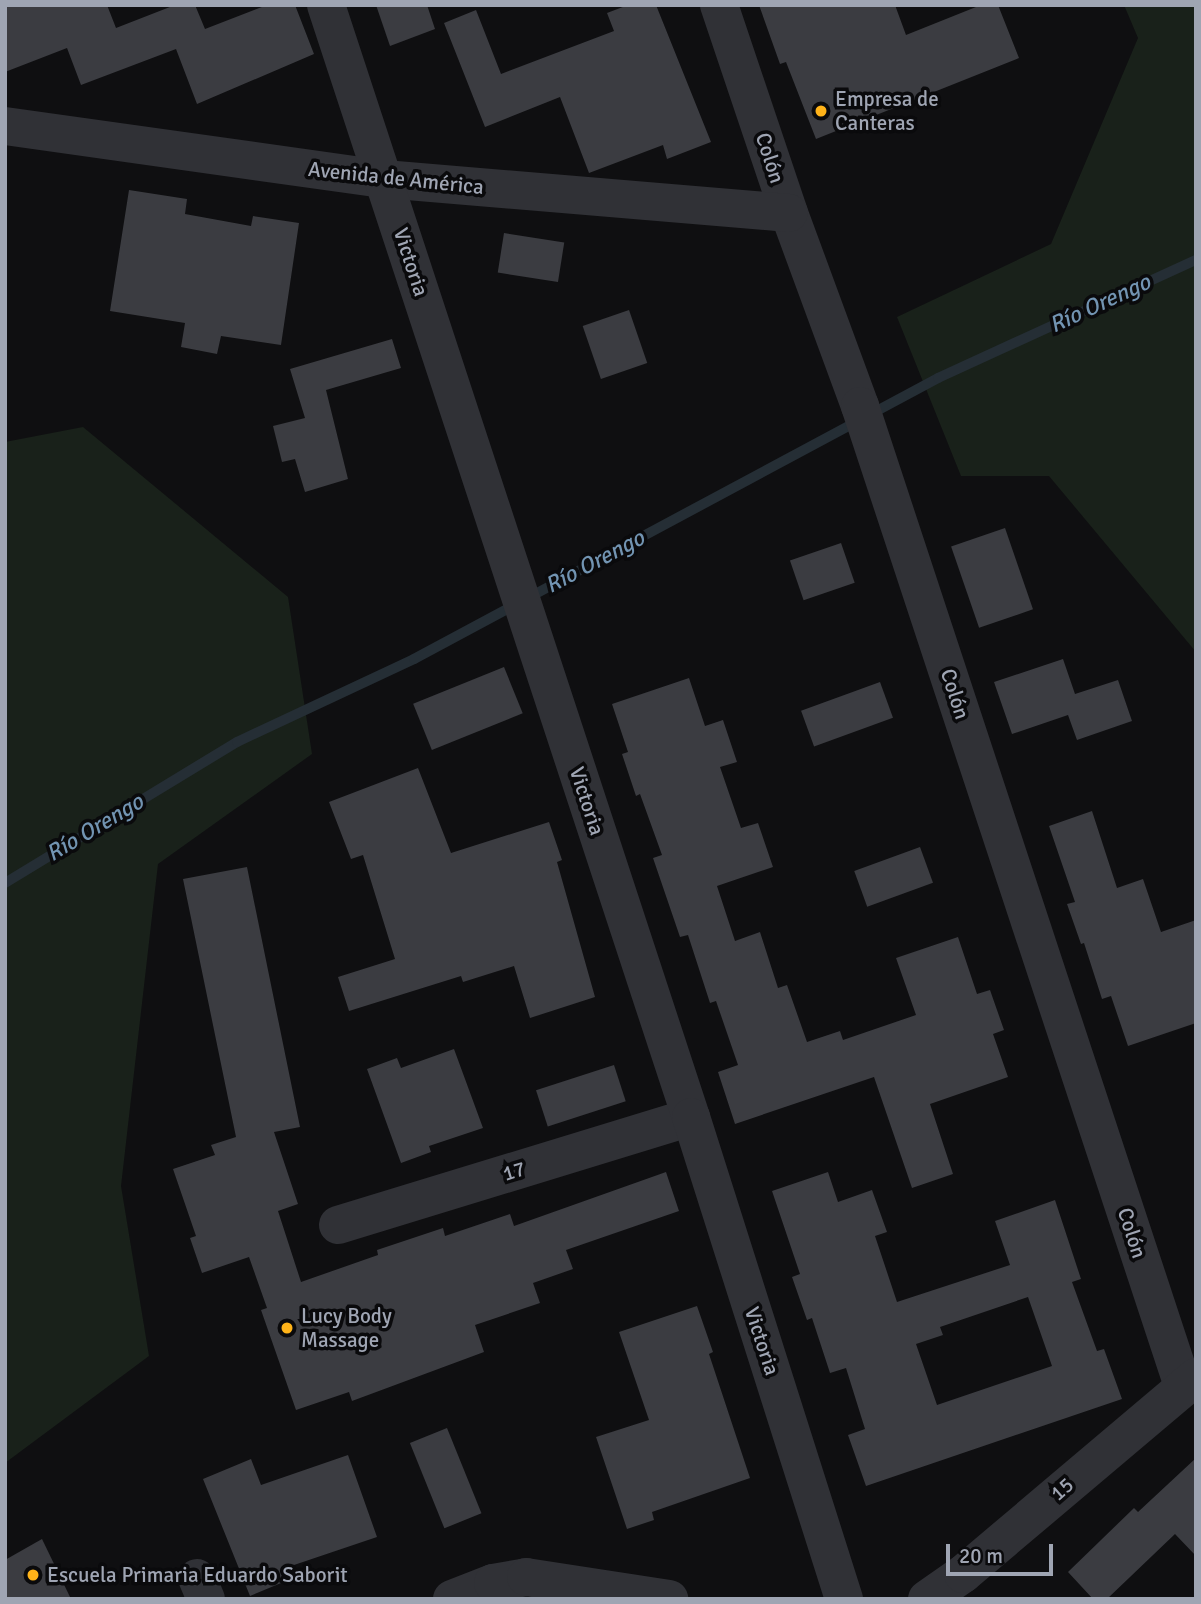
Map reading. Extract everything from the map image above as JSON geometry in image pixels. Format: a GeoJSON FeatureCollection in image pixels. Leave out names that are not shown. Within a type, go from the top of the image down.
{"type":"FeatureCollection","features":[{"type":"Feature","properties":{"kind":"street","name":"Victoria"},"geometry":{"type":"LineString","coordinates":[[326,5],[691,1116],[844,1599]]}},
{"type":"Feature","properties":{"kind":"street","name":"Colón"},"geometry":{"type":"LineString","coordinates":[[719,5],[789,213],[860,406],[1189,1381]]}},
{"type":"Feature","properties":{"kind":"street","name":"Avenida de América"},"geometry":{"type":"LineString","coordinates":[[5,126],[383,179],[789,213]]}},
{"type":"Feature","properties":{"kind":"street","name":"17"},"geometry":{"type":"LineString","coordinates":[[338,1225],[691,1116]]}},
{"type":"Feature","properties":{"kind":"street","name":"15"},"geometry":{"type":"LineString","coordinates":[[927,1599],[963,1574],[1189,1381]]}},
{"type":"Feature","properties":{"kind":"street"},"geometry":{"type":"LineString","coordinates":[[452,1599],[493,1583],[526,1577],[669,1599]]}},
{"type":"Feature","properties":{"kind":"shaded area"},"geometry":{"type":"Polygon","coordinates":[[[1124,5],[1196,5],[1196,652],[1049,476],[961,476],[897,317],[1051,244],[1138,38],[1124,5]]]}},
{"type":"Feature","properties":{"kind":"shaded area"},"geometry":{"type":"Polygon","coordinates":[[[83,427],[288,597],[312,754],[158,864],[121,1186],[149,1356],[5,1463],[5,442],[83,427]]]}},
{"type":"Feature","properties":{"kind":"building"},"geometry":{"type":"Polygon","coordinates":[[[5,5],[107,5],[116,28],[175,5],[195,5],[205,29],[267,5],[295,5],[314,54],[197,104],[176,49],[81,85],[67,48],[5,72],[5,5]]]}},
{"type":"Feature","properties":{"kind":"building"},"geometry":{"type":"Polygon","coordinates":[[[376,5],[427,5],[435,29],[390,46],[376,5]]]}},
{"type":"Feature","properties":{"kind":"building"},"geometry":{"type":"Polygon","coordinates":[[[628,5],[656,5],[711,142],[667,159],[663,145],[589,173],[560,97],[485,127],[444,23],[476,10],[501,74],[614,31],[607,13],[628,5]]]}},
{"type":"Feature","properties":{"kind":"building"},"geometry":{"type":"Polygon","coordinates":[[[759,5],[895,5],[906,35],[981,5],[998,5],[1019,58],[816,139],[786,62],[780,64],[759,5]]]}},
{"type":"Feature","properties":{"kind":"building"},"geometry":{"type":"Polygon","coordinates":[[[129,190],[187,199],[185,214],[251,226],[253,216],[299,223],[281,345],[221,336],[217,354],[181,347],[185,323],[110,311],[129,190]]]}},
{"type":"Feature","properties":{"kind":"building"},"geometry":{"type":"Polygon","coordinates":[[[504,233],[564,243],[558,282],[498,273],[504,233]]]}},
{"type":"Feature","properties":{"kind":"building"},"geometry":{"type":"Polygon","coordinates":[[[629,310],[647,363],[601,379],[583,326],[629,310]]]}},
{"type":"Feature","properties":{"kind":"building"},"geometry":{"type":"Polygon","coordinates":[[[392,339],[401,368],[326,390],[348,479],[305,492],[295,459],[282,462],[273,426],[305,418],[290,369],[392,339]]]}},
{"type":"Feature","properties":{"kind":"building"},"geometry":{"type":"Polygon","coordinates":[[[1005,528],[1033,609],[979,628],[951,547],[1005,528]]]}},
{"type":"Feature","properties":{"kind":"building"},"geometry":{"type":"Polygon","coordinates":[[[841,543],[855,583],[804,600],[790,561],[841,543]]]}},
{"type":"Feature","properties":{"kind":"building"},"geometry":{"type":"Polygon","coordinates":[[[1063,659],[1075,694],[1118,680],[1132,721],[1077,740],[1068,715],[1012,734],[994,682],[1063,659]]]}},
{"type":"Feature","properties":{"kind":"building"},"geometry":{"type":"Polygon","coordinates":[[[504,667],[523,713],[432,750],[413,704],[504,667]]]}},
{"type":"Feature","properties":{"kind":"building"},"geometry":{"type":"Polygon","coordinates":[[[689,678],[705,726],[723,720],[737,762],[720,767],[741,828],[758,823],[773,867],[717,886],[735,941],[760,932],[778,988],[787,985],[807,1042],[840,1031],[843,1040],[916,1015],[896,958],[958,937],[977,994],[990,990],[1004,1030],[993,1034],[1008,1077],[930,1104],[953,1174],[912,1188],[874,1077],[735,1124],[718,1072],[738,1065],[716,1001],[710,1003],[688,935],[680,937],[653,858],[662,855],[640,794],[636,796],[622,754],[628,752],[612,704],[689,678]]]}},
{"type":"Feature","properties":{"kind":"building"},"geometry":{"type":"Polygon","coordinates":[[[880,682],[893,718],[814,746],[801,711],[880,682]]]}},
{"type":"Feature","properties":{"kind":"building"},"geometry":{"type":"Polygon","coordinates":[[[418,768],[451,853],[549,822],[562,860],[557,862],[595,997],[530,1018],[514,966],[463,982],[461,976],[349,1011],[338,977],[395,959],[363,855],[351,859],[329,802],[418,768]]]}},
{"type":"Feature","properties":{"kind":"building"},"geometry":{"type":"Polygon","coordinates":[[[1092,811],[1117,888],[1143,879],[1161,932],[1196,920],[1196,1023],[1128,1046],[1111,996],[1102,999],[1084,943],[1081,944],[1067,904],[1075,902],[1049,826],[1092,811]]]}},
{"type":"Feature","properties":{"kind":"building"},"geometry":{"type":"Polygon","coordinates":[[[920,847],[933,883],[867,907],[854,871],[920,847]]]}},
{"type":"Feature","properties":{"kind":"building"},"geometry":{"type":"Polygon","coordinates":[[[247,867],[300,1127],[274,1132],[298,1204],[278,1211],[301,1282],[378,1255],[377,1250],[443,1228],[445,1236],[510,1214],[514,1226],[666,1172],[679,1211],[566,1250],[573,1269],[533,1283],[540,1303],[475,1325],[484,1352],[352,1401],[349,1392],[296,1410],[261,1310],[267,1308],[249,1257],[202,1273],[190,1238],[196,1236],[173,1169],[215,1155],[211,1145],[236,1137],[183,879],[247,867]]]}},
{"type":"Feature","properties":{"kind":"building"},"geometry":{"type":"Polygon","coordinates":[[[454,1049],[483,1128],[429,1146],[431,1152],[401,1163],[367,1069],[397,1058],[401,1068],[454,1049]]]}},
{"type":"Feature","properties":{"kind":"building"},"geometry":{"type":"Polygon","coordinates":[[[614,1065],[626,1101],[548,1126],[536,1090],[614,1065]]]}},
{"type":"Feature","properties":{"kind":"building"},"geometry":{"type":"Polygon","coordinates":[[[828,1172],[838,1202],[872,1190],[887,1232],[875,1236],[897,1302],[1010,1265],[995,1221],[1055,1200],[1081,1279],[1072,1282],[1097,1351],[1104,1349],[1122,1399],[866,1486],[848,1435],[865,1429],[846,1368],[830,1373],[812,1318],[807,1320],[792,1277],[800,1274],[772,1191],[828,1172]],[[1028,1297],[940,1327],[943,1335],[916,1344],[937,1405],[1052,1366],[1028,1297]]]}},
{"type":"Feature","properties":{"kind":"building"},"geometry":{"type":"Polygon","coordinates":[[[697,1306],[713,1352],[709,1354],[750,1478],[652,1512],[654,1520],[627,1529],[596,1437],[649,1420],[619,1332],[697,1306]]]}},
{"type":"Feature","properties":{"kind":"building"},"geometry":{"type":"Polygon","coordinates":[[[447,1428],[481,1513],[444,1528],[410,1443],[447,1428]]]}},
{"type":"Feature","properties":{"kind":"building"},"geometry":{"type":"Polygon","coordinates":[[[348,1455],[377,1537],[294,1565],[298,1576],[250,1596],[203,1479],[251,1459],[261,1485],[348,1455]]]}},
{"type":"Feature","properties":{"kind":"building"},"geometry":{"type":"Polygon","coordinates":[[[1196,1458],[1196,1556],[1175,1534],[1107,1599],[1093,1599],[1068,1572],[1134,1508],[1138,1512],[1196,1458]]]}},
{"type":"Feature","properties":{"kind":"building","name":"Escuela Primaria Eduardo Saborit"},"geometry":{"type":"Polygon","coordinates":[[[42,1539],[71,1599],[5,1599],[5,1560],[42,1539]]]}},
{"type":"Feature","properties":{"kind":"waterway","name":"Río Orengo"},"geometry":{"type":"LineString","coordinates":[[5,883],[237,742],[414,659],[938,378],[1196,260]]}},
{"type":"Feature","properties":{"kind":"place","name":"Empresa de Canteras"},"geometry":{"type":"Point","coordinates":[821,111]}},
{"type":"Feature","properties":{"kind":"place","name":"Lucy Body Massage"},"geometry":{"type":"Point","coordinates":[287,1328]}},
{"type":"Feature","properties":{"kind":"place","name":"Escuela Primaria Eduardo Saborit"},"geometry":{"type":"Point","coordinates":[33,1575]}}]}
